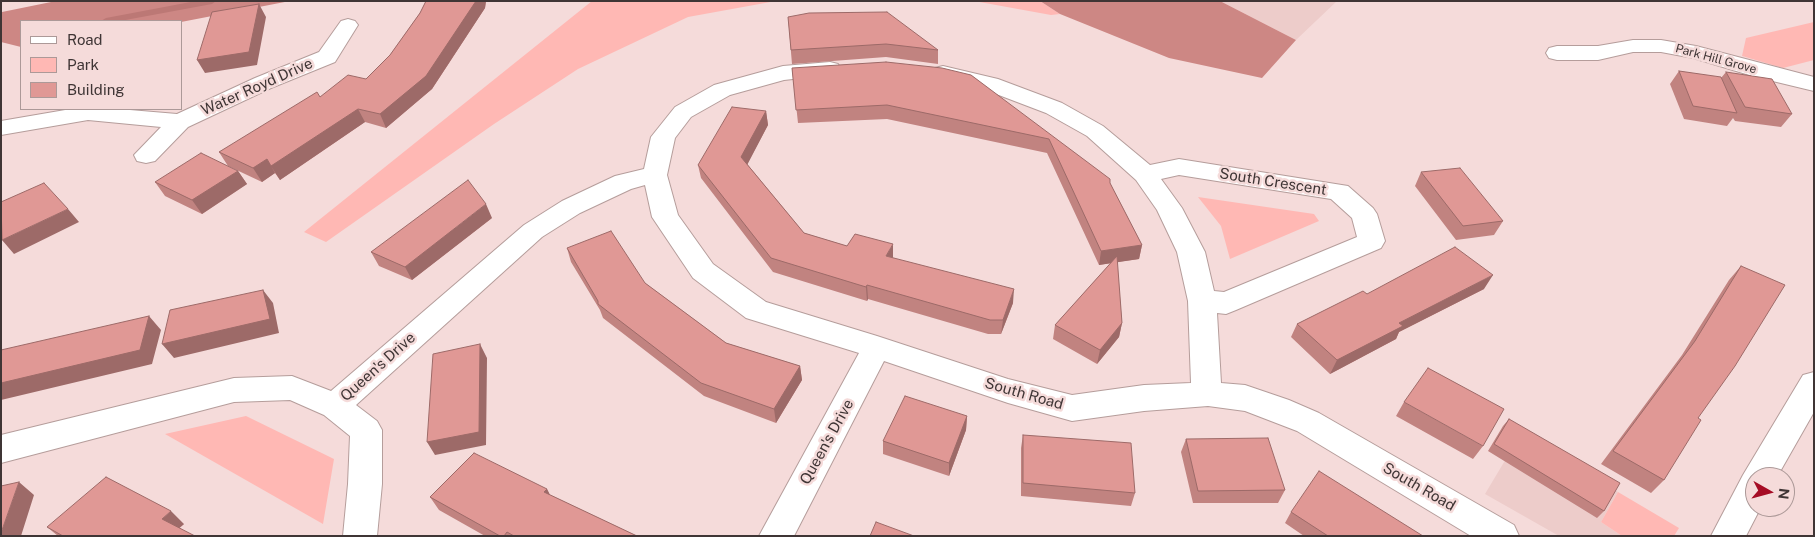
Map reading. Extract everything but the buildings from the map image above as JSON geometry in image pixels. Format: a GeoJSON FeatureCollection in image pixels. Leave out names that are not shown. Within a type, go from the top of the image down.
{"type":"FeatureCollection","features":[{"type":"Feature","properties":{"kind":"street","name":"Water Royd Drive"},"geometry":{"type":"LineString","coordinates":[[146,155],[180,122],[264,83],[327,57],[348,25]]}},
{"type":"Feature","properties":{"kind":"street","name":"Park Hill Grove"},"geometry":{"type":"LineString","coordinates":[[1557,53],[1598,53],[1633,46],[1662,46],[1696,52],[1764,72],[1814,84]]}},
{"type":"Feature","properties":{"kind":"street"},"geometry":{"type":"LineString","coordinates":[[655,174],[663,137],[683,112],[722,90],[783,73],[850,67]]}},
{"type":"Feature","properties":{"kind":"street"},"geometry":{"type":"LineString","coordinates":[[924,71],[990,84],[1054,108],[1095,131],[1144,174],[1169,208],[1191,252],[1202,301],[1204,371],[1208,394]]}},
{"type":"Feature","properties":{"kind":"street"},"geometry":{"type":"LineString","coordinates":[[1,128],[88,113],[180,122]]}},
{"type":"Feature","properties":{"kind":"street","name":"South Crescent"},"geometry":{"type":"LineString","coordinates":[[1144,174],[1179,167],[1339,192],[1364,214],[1372,240],[1226,303],[1202,301]]}},
{"type":"Feature","properties":{"kind":"street","name":"South Road"},"geometry":{"type":"LineString","coordinates":[[655,174],[665,217],[703,271],[756,310],[877,347],[1008,391],[1072,408],[1144,398],[1208,394],[1245,398],[1308,422],[1502,536]]}},
{"type":"Feature","properties":{"kind":"street","name":"Queen's Drive"},"geometry":{"type":"LineString","coordinates":[[1,449],[234,390],[292,388],[335,406],[364,378],[533,231],[571,207],[624,182],[655,174]]}},
{"type":"Feature","properties":{"kind":"street","name":"Queen's Drive"},"geometry":{"type":"LineString","coordinates":[[776,536],[877,347]]}},
{"type":"Feature","properties":{"kind":"street"},"geometry":{"type":"LineString","coordinates":[[1766,467],[1814,384]]}},
{"type":"Feature","properties":{"kind":"street"},"geometry":{"type":"LineString","coordinates":[[335,406],[366,430],[365,484],[360,536]]}},
{"type":"Feature","properties":{"kind":"street"},"geometry":{"type":"LineString","coordinates":[[1728,536],[1745,504]]}},
{"type":"Feature","properties":{"kind":"shaded area"},"geometry":{"type":"Polygon","coordinates":[[[56,1],[290,1],[182,22],[182,20],[20,20],[20,47],[1,42],[2,12],[56,1]]]}},
{"type":"Feature","properties":{"kind":"shaded area"},"geometry":{"type":"Polygon","coordinates":[[[1040,1],[1220,1],[1296,40],[1262,78],[1169,58],[1060,14],[1040,1]]]}},
{"type":"Feature","properties":{"kind":"shaded area"},"geometry":{"type":"Polygon","coordinates":[[[1220,1],[1337,1],[1296,40],[1220,1]]]}},
{"type":"Feature","properties":{"kind":"shaded area"},"geometry":{"type":"Polygon","coordinates":[[[1522,432],[1618,492],[1601,522],[1622,536],[1559,536],[1485,494],[1522,432]]]}},
{"type":"Feature","properties":{"kind":"green space"},"geometry":{"type":"Polygon","coordinates":[[[592,1],[776,1],[688,17],[578,69],[494,124],[326,242],[304,232],[592,1]]]}},
{"type":"Feature","properties":{"kind":"green space"},"geometry":{"type":"Polygon","coordinates":[[[974,1],[1040,1],[1060,14],[1051,15],[974,1]]]}},
{"type":"Feature","properties":{"kind":"green space"},"geometry":{"type":"Polygon","coordinates":[[[1814,22],[1814,60],[1783,68],[1742,56],[1746,38],[1814,22]]]}},
{"type":"Feature","properties":{"kind":"green space"},"geometry":{"type":"Polygon","coordinates":[[[1198,197],[1314,214],[1319,221],[1230,259],[1221,226],[1198,197]]]}},
{"type":"Feature","properties":{"kind":"green space"},"geometry":{"type":"Polygon","coordinates":[[[246,416],[334,459],[323,524],[165,434],[246,416]]]}},
{"type":"Feature","properties":{"kind":"green space"},"geometry":{"type":"Polygon","coordinates":[[[1618,492],[1679,528],[1674,536],[1622,536],[1601,522],[1618,492]]]}},
{"type":"Feature","properties":{"kind":"waterway"},"geometry":{"type":"LineString","coordinates":[[111,20],[212,1]]}}]}
